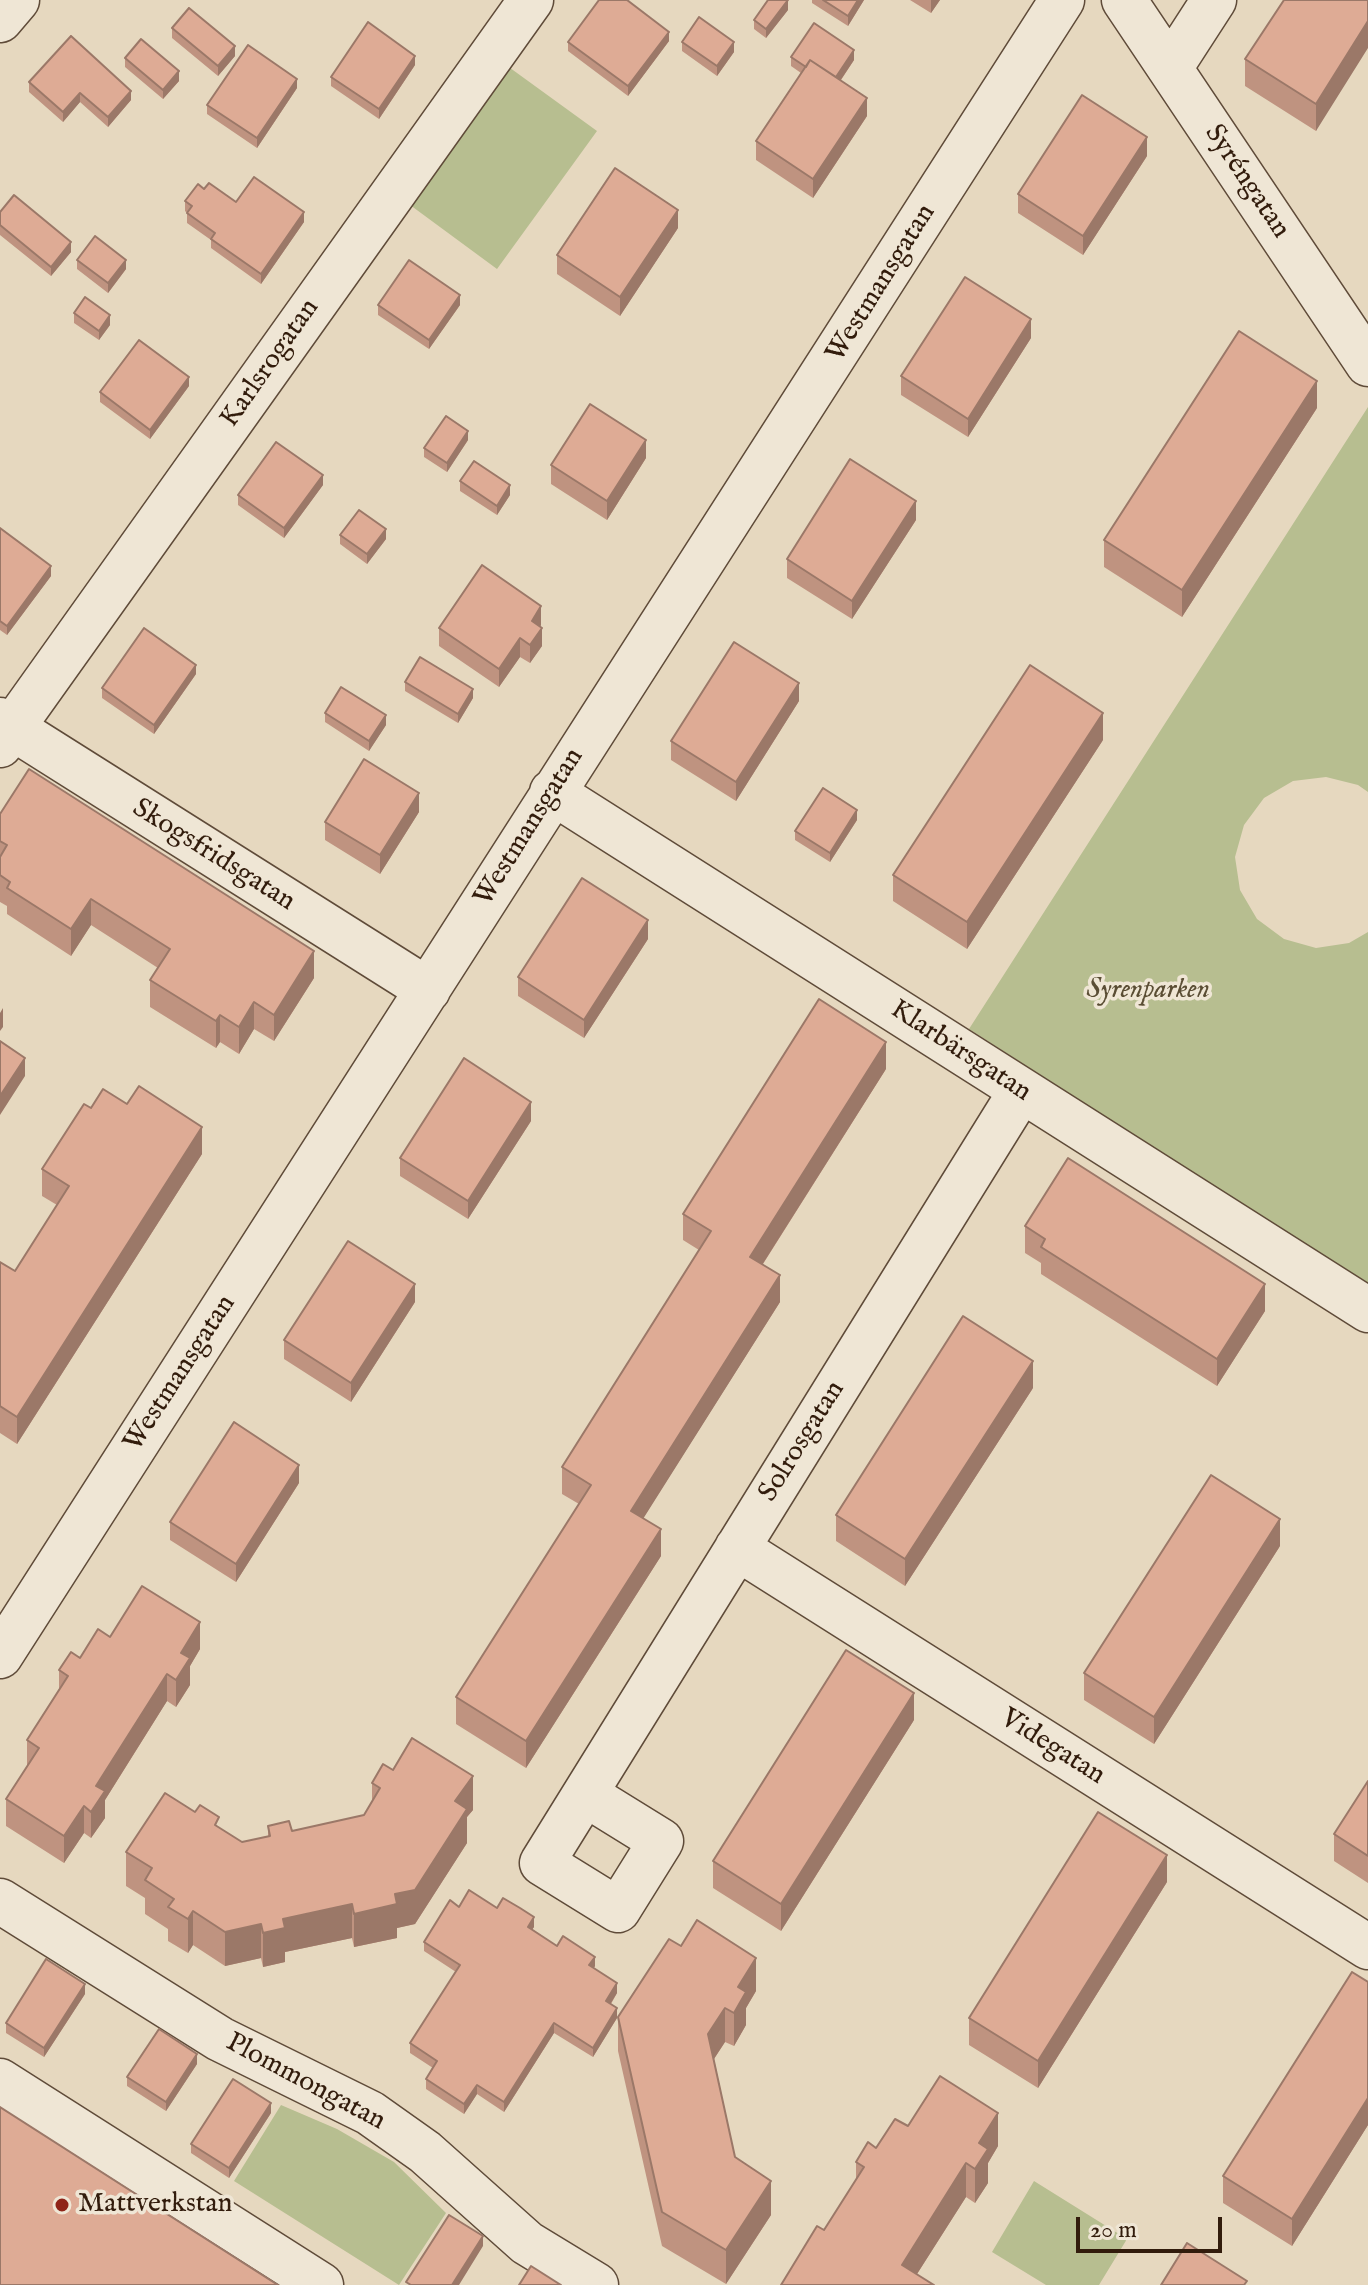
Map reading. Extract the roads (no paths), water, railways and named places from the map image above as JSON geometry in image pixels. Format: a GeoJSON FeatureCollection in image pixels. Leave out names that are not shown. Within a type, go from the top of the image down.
{"type":"FeatureCollection","features":[{"type":"Feature","properties":{"kind":"street"},"geometry":{"type":"LineString","coordinates":[[0,20],[17,0]]}},
{"type":"Feature","properties":{"kind":"street","name":"Karlsrogatan"},"geometry":{"type":"LineString","coordinates":[[4,731],[531,0]]}},
{"type":"Feature","properties":{"kind":"street","name":"Westmansgatan"},"geometry":{"type":"LineString","coordinates":[[0,1656],[552,792],[838,354],[1062,0]]}},
{"type":"Feature","properties":{"kind":"street","name":"Syréngatan"},"geometry":{"type":"LineString","coordinates":[[1124,0],[1368,364]]}},
{"type":"Feature","properties":{"kind":"street"},"geometry":{"type":"LineString","coordinates":[[1170,68],[1214,0]]}},
{"type":"Feature","properties":{"kind":"street","name":"Skogsfridsgatan"},"geometry":{"type":"LineString","coordinates":[[4,731],[428,990]]}},
{"type":"Feature","properties":{"kind":"street","name":"Klarbärsgatan"},"geometry":{"type":"LineString","coordinates":[[552,792],[1368,1310]]}},
{"type":"Feature","properties":{"kind":"street","name":"Solrosgatan"},"geometry":{"type":"LineString","coordinates":[[585,1794],[1021,1091]]}},
{"type":"Feature","properties":{"kind":"street","name":"Videgatan"},"geometry":{"type":"LineString","coordinates":[[737,1548],[1368,1947]]}},
{"type":"Feature","properties":{"kind":"street","name":"Plommongatan"},"geometry":{"type":"LineString","coordinates":[[0,1901],[220,2039],[370,2113],[425,2152],[527,2243],[596,2285]]}},
{"type":"Feature","properties":{"kind":"street"},"geometry":{"type":"LineString","coordinates":[[0,2081],[321,2285]]}},
{"type":"Feature","properties":{"kind":"place","name":"Mattverkstan"},"geometry":{"type":"Point","coordinates":[62,2205]}},
{"type":"Feature","properties":{"kind":"park label","name":"Syrenparken"},"geometry":{"type":"Point","coordinates":[1148,991]}}]}
